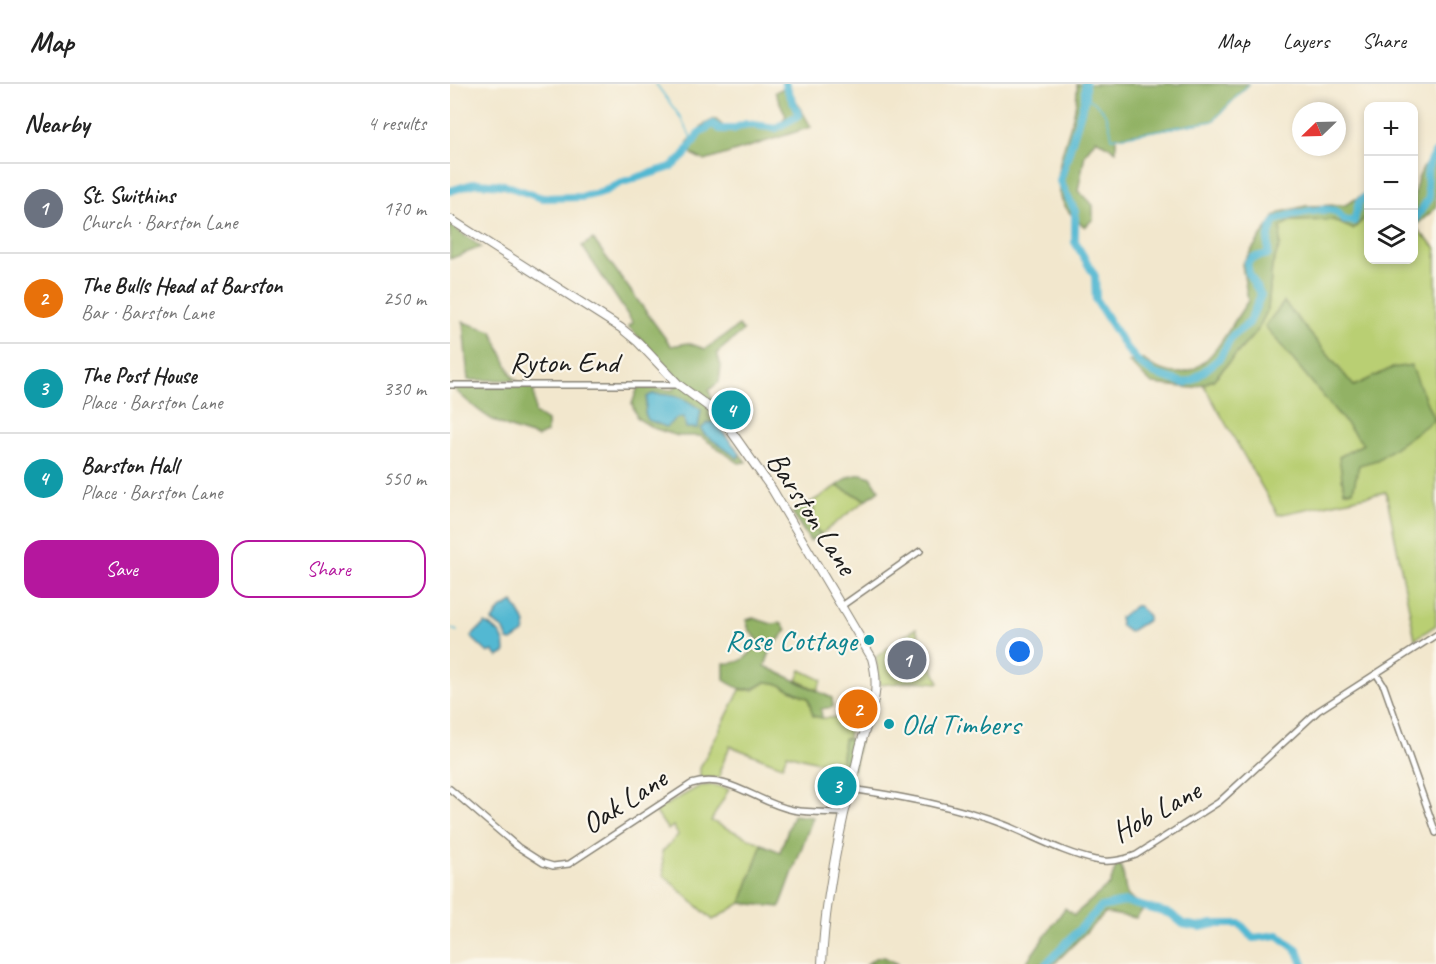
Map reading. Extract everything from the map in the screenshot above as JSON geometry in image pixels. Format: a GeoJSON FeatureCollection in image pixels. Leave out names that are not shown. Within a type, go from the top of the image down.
{"type":"FeatureCollection","features":[{"type":"Feature","properties":{"kind":"street","name":"Barston Lane"},"geometry":{"type":"LineString","coordinates":[[450,219],[621,328],[639,342],[679,385],[717,413],[772,489],[843,605],[872,658],[876,682],[874,708],[861,746],[845,813],[824,918],[822,964]]}},
{"type":"Feature","properties":{"kind":"street","name":"Ryton End"},"geometry":{"type":"LineString","coordinates":[[450,385],[679,385]]}},
{"type":"Feature","properties":{"kind":"street"},"geometry":{"type":"LineString","coordinates":[[843,605],[920,551]]}},
{"type":"Feature","properties":{"kind":"street","name":"Hob Lane"},"geometry":{"type":"LineString","coordinates":[[852,789],[925,802],[1003,824],[1053,846],[1095,860],[1122,861],[1136,855],[1219,802],[1318,711],[1436,635]]}},
{"type":"Feature","properties":{"kind":"street"},"geometry":{"type":"LineString","coordinates":[[1377,675],[1413,764],[1436,833]]}},
{"type":"Feature","properties":{"kind":"street","name":"Oak Lane"},"geometry":{"type":"LineString","coordinates":[[450,789],[518,847],[543,864],[553,866],[569,864],[691,784],[704,780],[721,780],[793,810],[845,813]]}},
{"type":"Feature","properties":{"kind":"green space"},"geometry":{"type":"Polygon","coordinates":[[[1077,84],[1249,84],[1213,121],[1116,137],[1116,151],[1096,139],[1085,154],[1078,191],[1093,205],[1093,219],[1085,227],[1068,211],[1060,195],[1058,177],[1072,123],[1077,84]]]}},
{"type":"Feature","properties":{"kind":"green space"},"geometry":{"type":"Polygon","coordinates":[[[788,86],[811,127],[705,161],[693,155],[687,143],[703,125],[715,119],[729,131],[739,130],[746,124],[776,128],[786,116],[775,92],[788,86]]]}},
{"type":"Feature","properties":{"kind":"green space"},"geometry":{"type":"Polygon","coordinates":[[[1436,149],[1436,208],[1418,224],[1418,180],[1428,159],[1436,149]]]}},
{"type":"Feature","properties":{"kind":"green space"},"geometry":{"type":"Polygon","coordinates":[[[1364,194],[1364,219],[1353,229],[1333,220],[1290,221],[1281,227],[1280,245],[1272,266],[1268,309],[1257,331],[1213,380],[1193,388],[1152,384],[1129,362],[1142,359],[1161,370],[1178,373],[1193,369],[1206,360],[1217,348],[1248,301],[1242,264],[1275,216],[1281,212],[1306,206],[1345,205],[1364,194]]]}},
{"type":"Feature","properties":{"kind":"green space"},"geometry":{"type":"Polygon","coordinates":[[[1364,219],[1364,264],[1418,264],[1418,230],[1436,248],[1436,625],[1415,639],[1386,492],[1278,515],[1203,384],[1213,380],[1257,331],[1268,309],[1272,266],[1280,245],[1280,227],[1290,221],[1333,220],[1353,229],[1364,219]]]}},
{"type":"Feature","properties":{"kind":"green space"},"geometry":{"type":"Polygon","coordinates":[[[450,225],[481,247],[450,259],[450,225]]]}},
{"type":"Feature","properties":{"kind":"green space"},"geometry":{"type":"Polygon","coordinates":[[[593,239],[671,346],[688,343],[705,349],[739,326],[743,331],[717,353],[721,366],[719,382],[709,390],[713,404],[709,415],[746,462],[739,463],[700,436],[678,436],[653,428],[637,418],[632,404],[638,387],[674,390],[678,378],[628,326],[633,323],[582,246],[593,239]]]}},
{"type":"Feature","properties":{"kind":"green space"},"geometry":{"type":"Polygon","coordinates":[[[1284,302],[1354,386],[1392,368],[1411,365],[1434,420],[1377,460],[1359,465],[1353,491],[1344,491],[1339,457],[1363,444],[1265,326],[1284,302]]]}},
{"type":"Feature","properties":{"kind":"green space"},"geometry":{"type":"Polygon","coordinates":[[[463,322],[492,331],[512,376],[517,380],[468,380],[463,322]]]}},
{"type":"Feature","properties":{"kind":"green space"},"geometry":{"type":"Polygon","coordinates":[[[534,386],[535,413],[547,421],[547,433],[538,437],[492,419],[474,407],[453,388],[534,386]]]}},
{"type":"Feature","properties":{"kind":"green space"},"geometry":{"type":"Polygon","coordinates":[[[861,474],[871,477],[879,490],[866,500],[837,486],[849,477],[861,474]]]}},
{"type":"Feature","properties":{"kind":"green space"},"geometry":{"type":"Polygon","coordinates":[[[837,486],[866,500],[821,534],[808,521],[814,513],[813,501],[837,486]]]}},
{"type":"Feature","properties":{"kind":"green space"},"geometry":{"type":"Polygon","coordinates":[[[813,501],[814,513],[808,521],[821,534],[810,541],[792,513],[813,501]]]}},
{"type":"Feature","properties":{"kind":"green space"},"geometry":{"type":"Polygon","coordinates":[[[753,618],[772,624],[781,623],[787,630],[771,649],[765,666],[832,698],[833,707],[821,709],[822,718],[813,716],[808,698],[776,683],[766,682],[755,688],[745,689],[724,680],[724,663],[741,661],[759,641],[749,630],[746,620],[753,618]]]}},
{"type":"Feature","properties":{"kind":"green space"},"geometry":{"type":"Polygon","coordinates":[[[916,628],[939,683],[915,681],[880,685],[876,657],[916,628]]]}},
{"type":"Feature","properties":{"kind":"green space"},"geometry":{"type":"Polygon","coordinates":[[[801,670],[822,680],[817,690],[797,680],[801,670]]]}},
{"type":"Feature","properties":{"kind":"green space"},"geometry":{"type":"Polygon","coordinates":[[[766,682],[776,683],[808,698],[814,716],[850,717],[848,739],[844,739],[841,768],[787,754],[782,766],[730,746],[720,770],[720,778],[700,778],[700,768],[740,690],[754,690],[766,682]]]}},
{"type":"Feature","properties":{"kind":"green space"},"geometry":{"type":"Polygon","coordinates":[[[844,738],[859,741],[853,771],[841,768],[844,738]]]}},
{"type":"Feature","properties":{"kind":"green space"},"geometry":{"type":"Polygon","coordinates":[[[714,785],[729,789],[711,821],[762,844],[741,903],[713,920],[664,876],[662,852],[678,835],[673,826],[668,830],[655,811],[700,786],[714,785]]]}},
{"type":"Feature","properties":{"kind":"green space"},"geometry":{"type":"Polygon","coordinates":[[[793,815],[813,817],[780,907],[741,903],[762,844],[780,852],[793,815]]]}},
{"type":"Feature","properties":{"kind":"green space"},"geometry":{"type":"Polygon","coordinates":[[[1120,865],[1127,895],[1145,907],[1136,918],[1105,913],[1054,964],[1025,964],[1065,908],[1074,915],[1110,884],[1116,866],[1120,865]]]}},
{"type":"Feature","properties":{"kind":"green space"},"geometry":{"type":"Polygon","coordinates":[[[884,957],[898,964],[867,964],[875,958],[884,957]]]}},
{"type":"Feature","properties":{"kind":"water"},"geometry":{"type":"Polygon","coordinates":[[[652,394],[678,397],[701,410],[698,428],[686,428],[684,417],[677,418],[666,427],[648,420],[645,413],[647,397],[652,394]]]}},
{"type":"Feature","properties":{"kind":"water"},"geometry":{"type":"Polygon","coordinates":[[[714,422],[740,453],[738,458],[704,434],[701,429],[707,423],[714,422]]]}},
{"type":"Feature","properties":{"kind":"water"},"geometry":{"type":"Polygon","coordinates":[[[513,602],[526,624],[524,633],[512,641],[508,640],[504,630],[492,621],[499,610],[513,602]]]}},
{"type":"Feature","properties":{"kind":"water"},"geometry":{"type":"Polygon","coordinates":[[[1135,606],[1139,606],[1148,616],[1148,620],[1129,632],[1121,626],[1119,618],[1135,606]]]}},
{"type":"Feature","properties":{"kind":"water"},"geometry":{"type":"Polygon","coordinates":[[[485,623],[502,638],[505,653],[498,657],[493,651],[488,653],[471,637],[485,623]]]}},
{"type":"Feature","properties":{"kind":"waterway"},"geometry":{"type":"LineString","coordinates":[[656,84],[681,118],[693,141]]}},
{"type":"Feature","properties":{"kind":"waterway"},"geometry":{"type":"LineString","coordinates":[[450,191],[476,183],[504,185],[542,198],[582,197],[603,192],[620,183],[671,167],[684,156],[699,133],[713,124],[720,129],[733,129],[746,124],[776,128],[799,115],[785,84]]}},
{"type":"Feature","properties":{"kind":"waterway"},"geometry":{"type":"LineString","coordinates":[[1085,84],[1085,98],[1060,181],[1075,211],[1075,242],[1095,276],[1096,300],[1126,348],[1140,364],[1155,374],[1184,383],[1193,380],[1219,359],[1233,335],[1249,323],[1261,295],[1249,274],[1247,263],[1252,258],[1268,254],[1268,241],[1275,222],[1294,214],[1322,210],[1334,211],[1344,220],[1354,221],[1359,202],[1364,198]]}},
{"type":"Feature","properties":{"kind":"waterway"},"geometry":{"type":"LineString","coordinates":[[1085,98],[1101,108],[1112,138],[1213,121],[1249,84]]}},
{"type":"Feature","properties":{"kind":"waterway"},"geometry":{"type":"LineString","coordinates":[[1418,215],[1429,198],[1428,168],[1436,152]]}},
{"type":"Feature","properties":{"kind":"waterway"},"geometry":{"type":"LineString","coordinates":[[450,628],[457,631]]}},
{"type":"Feature","properties":{"kind":"waterway"},"geometry":{"type":"LineString","coordinates":[[1046,964],[1101,907],[1126,902],[1171,914],[1183,924],[1200,927],[1213,924],[1240,924],[1253,938],[1278,935],[1298,951],[1303,964]]}},
{"type":"Feature","properties":{"kind":"place","name":"Barston Hall"},"geometry":{"type":"Point","coordinates":[731,410]}},
{"type":"Feature","properties":{"kind":"place","name":"Rose Cottage"},"geometry":{"type":"Point","coordinates":[869,640]}},
{"type":"Feature","properties":{"kind":"place","name":"St. Swithins"},"geometry":{"type":"Point","coordinates":[907,660]}},
{"type":"Feature","properties":{"kind":"place","name":"The Bulls Head at Barston"},"geometry":{"type":"Point","coordinates":[858,709]}},
{"type":"Feature","properties":{"kind":"place","name":"Old Timbers"},"geometry":{"type":"Point","coordinates":[889,724]}},
{"type":"Feature","properties":{"kind":"place","name":"The Post House"},"geometry":{"type":"Point","coordinates":[837,786]}}]}
